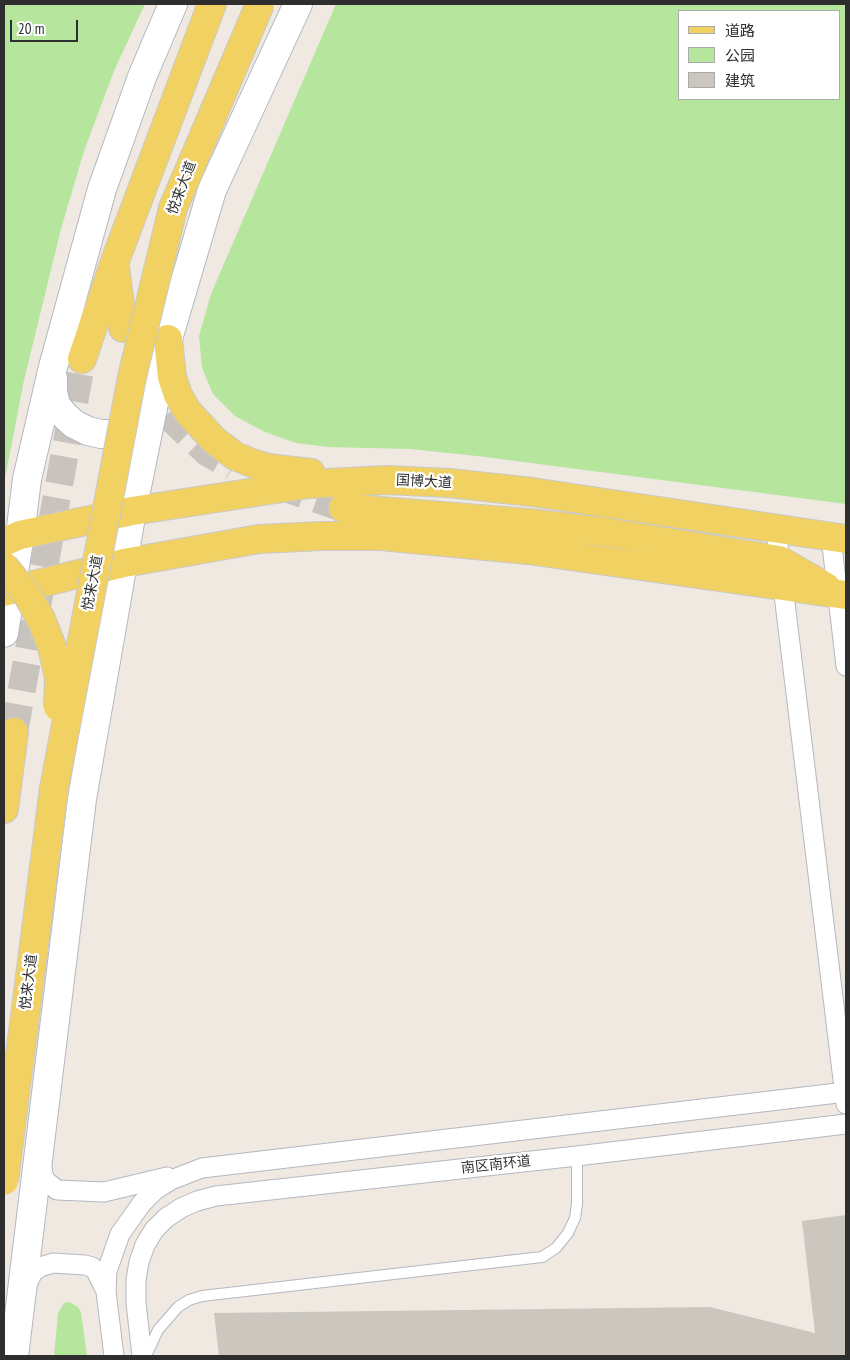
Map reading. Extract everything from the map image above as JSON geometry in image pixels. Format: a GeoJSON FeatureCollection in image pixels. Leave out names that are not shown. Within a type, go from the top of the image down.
{"type":"FeatureCollection","features":[{"type":"Feature","properties":{"kind":"main road"},"geometry":{"type":"LineString","coordinates":[[82,359],[115,260],[212,4]]}},
{"type":"Feature","properties":{"kind":"main road","name":"悦来大道"},"geometry":{"type":"LineString","coordinates":[[4,1181],[54,788],[132,376],[173,208],[260,4]]}},
{"type":"Feature","properties":{"kind":"main road"},"geometry":{"type":"LineString","coordinates":[[115,260],[123,328]]}},
{"type":"Feature","properties":{"kind":"main road"},"geometry":{"type":"LineString","coordinates":[[168,339],[172,377],[178,395],[188,412],[215,441],[235,456],[268,468],[286,471],[387,480]]}},
{"type":"Feature","properties":{"kind":"main road","name":"国博大道"},"geometry":{"type":"LineString","coordinates":[[12,539],[132,511],[308,484],[387,480],[449,483],[532,492],[838,538]]}},
{"type":"Feature","properties":{"kind":"main road"},"geometry":{"type":"LineString","coordinates":[[343,508],[529,523],[604,532],[781,573],[842,595]]}},
{"type":"Feature","properties":{"kind":"main road"},"geometry":{"type":"LineString","coordinates":[[6,583],[259,538],[322,536],[381,536],[781,573]]}},
{"type":"Feature","properties":{"kind":"main road"},"geometry":{"type":"LineString","coordinates":[[6,583],[28,596],[41,619],[52,648],[59,677],[54,788]]}},
{"type":"Feature","properties":{"kind":"main road"},"geometry":{"type":"LineString","coordinates":[[4,810],[14,732]]}},
{"type":"Feature","properties":{"kind":"street"},"geometry":{"type":"LineString","coordinates":[[4,633],[6,583],[12,539],[53,367],[105,180],[142,77],[174,4]]}},
{"type":"Feature","properties":{"kind":"street"},"geometry":{"type":"LineString","coordinates":[[14,1356],[82,799],[132,511],[155,398],[168,339],[212,190],[298,4]]}},
{"type":"Feature","properties":{"kind":"street"},"geometry":{"type":"LineString","coordinates":[[53,367],[53,392],[56,405],[64,416],[74,424],[88,430],[102,434],[117,434],[131,429],[142,420],[155,398]]}},
{"type":"Feature","properties":{"kind":"street"},"geometry":{"type":"LineString","coordinates":[[39,1152],[43,1175],[51,1186],[57,1190],[104,1192],[202,1168],[846,1096],[776,529]]}},
{"type":"Feature","properties":{"kind":"street"},"geometry":{"type":"LineString","coordinates":[[838,538],[846,666]]}},
{"type":"Feature","properties":{"kind":"street","name":"南区南环道"},"geometry":{"type":"LineString","coordinates":[[144,1356],[136,1303],[136,1280],[139,1262],[154,1230],[166,1218],[181,1208],[197,1201],[216,1196],[846,1124]]}},
{"type":"Feature","properties":{"kind":"street"},"geometry":{"type":"LineString","coordinates":[[114,1356],[106,1292],[107,1271],[120,1234],[131,1217],[155,1190],[171,1180],[202,1168]]}},
{"type":"Feature","properties":{"kind":"street"},"geometry":{"type":"LineString","coordinates":[[22,1296],[33,1272],[53,1262],[92,1267],[96,1271],[106,1292]]}},
{"type":"Feature","properties":{"kind":"lane"},"geometry":{"type":"LineString","coordinates":[[144,1356],[158,1330],[178,1307],[189,1300],[202,1296],[542,1256],[556,1248],[568,1233],[575,1218],[577,1204],[577,1156]]}},
{"type":"Feature","properties":{"kind":"green space"},"geometry":{"type":"Polygon","coordinates":[[[4,4],[145,4],[114,71],[84,151],[61,229],[24,380],[4,484],[4,4]]]}},
{"type":"Feature","properties":{"kind":"green space"},"geometry":{"type":"Polygon","coordinates":[[[336,4],[846,4],[846,504],[477,456],[410,449],[328,447],[296,443],[265,432],[235,416],[213,394],[202,368],[199,336],[211,294],[336,4]]]}},
{"type":"Feature","properties":{"kind":"green space"},"geometry":{"type":"Polygon","coordinates":[[[69,1302],[78,1307],[81,1312],[87,1356],[54,1356],[58,1313],[64,1303],[69,1302]]]}},
{"type":"Feature","properties":{"kind":"building"},"geometry":{"type":"Polygon","coordinates":[[[846,1215],[846,1356],[219,1356],[214,1313],[710,1307],[815,1333],[802,1221],[846,1215]]]}},
{"type":"Feature","properties":{"kind":"tunnel"},"geometry":{"type":"LineString","coordinates":[[14,732],[82,359]]}},
{"type":"Feature","properties":{"kind":"tunnel"},"geometry":{"type":"LineString","coordinates":[[149,376],[174,421],[207,452],[233,467]]}},
{"type":"Feature","properties":{"kind":"tunnel"},"geometry":{"type":"LineString","coordinates":[[277,485],[343,508]]}}]}
